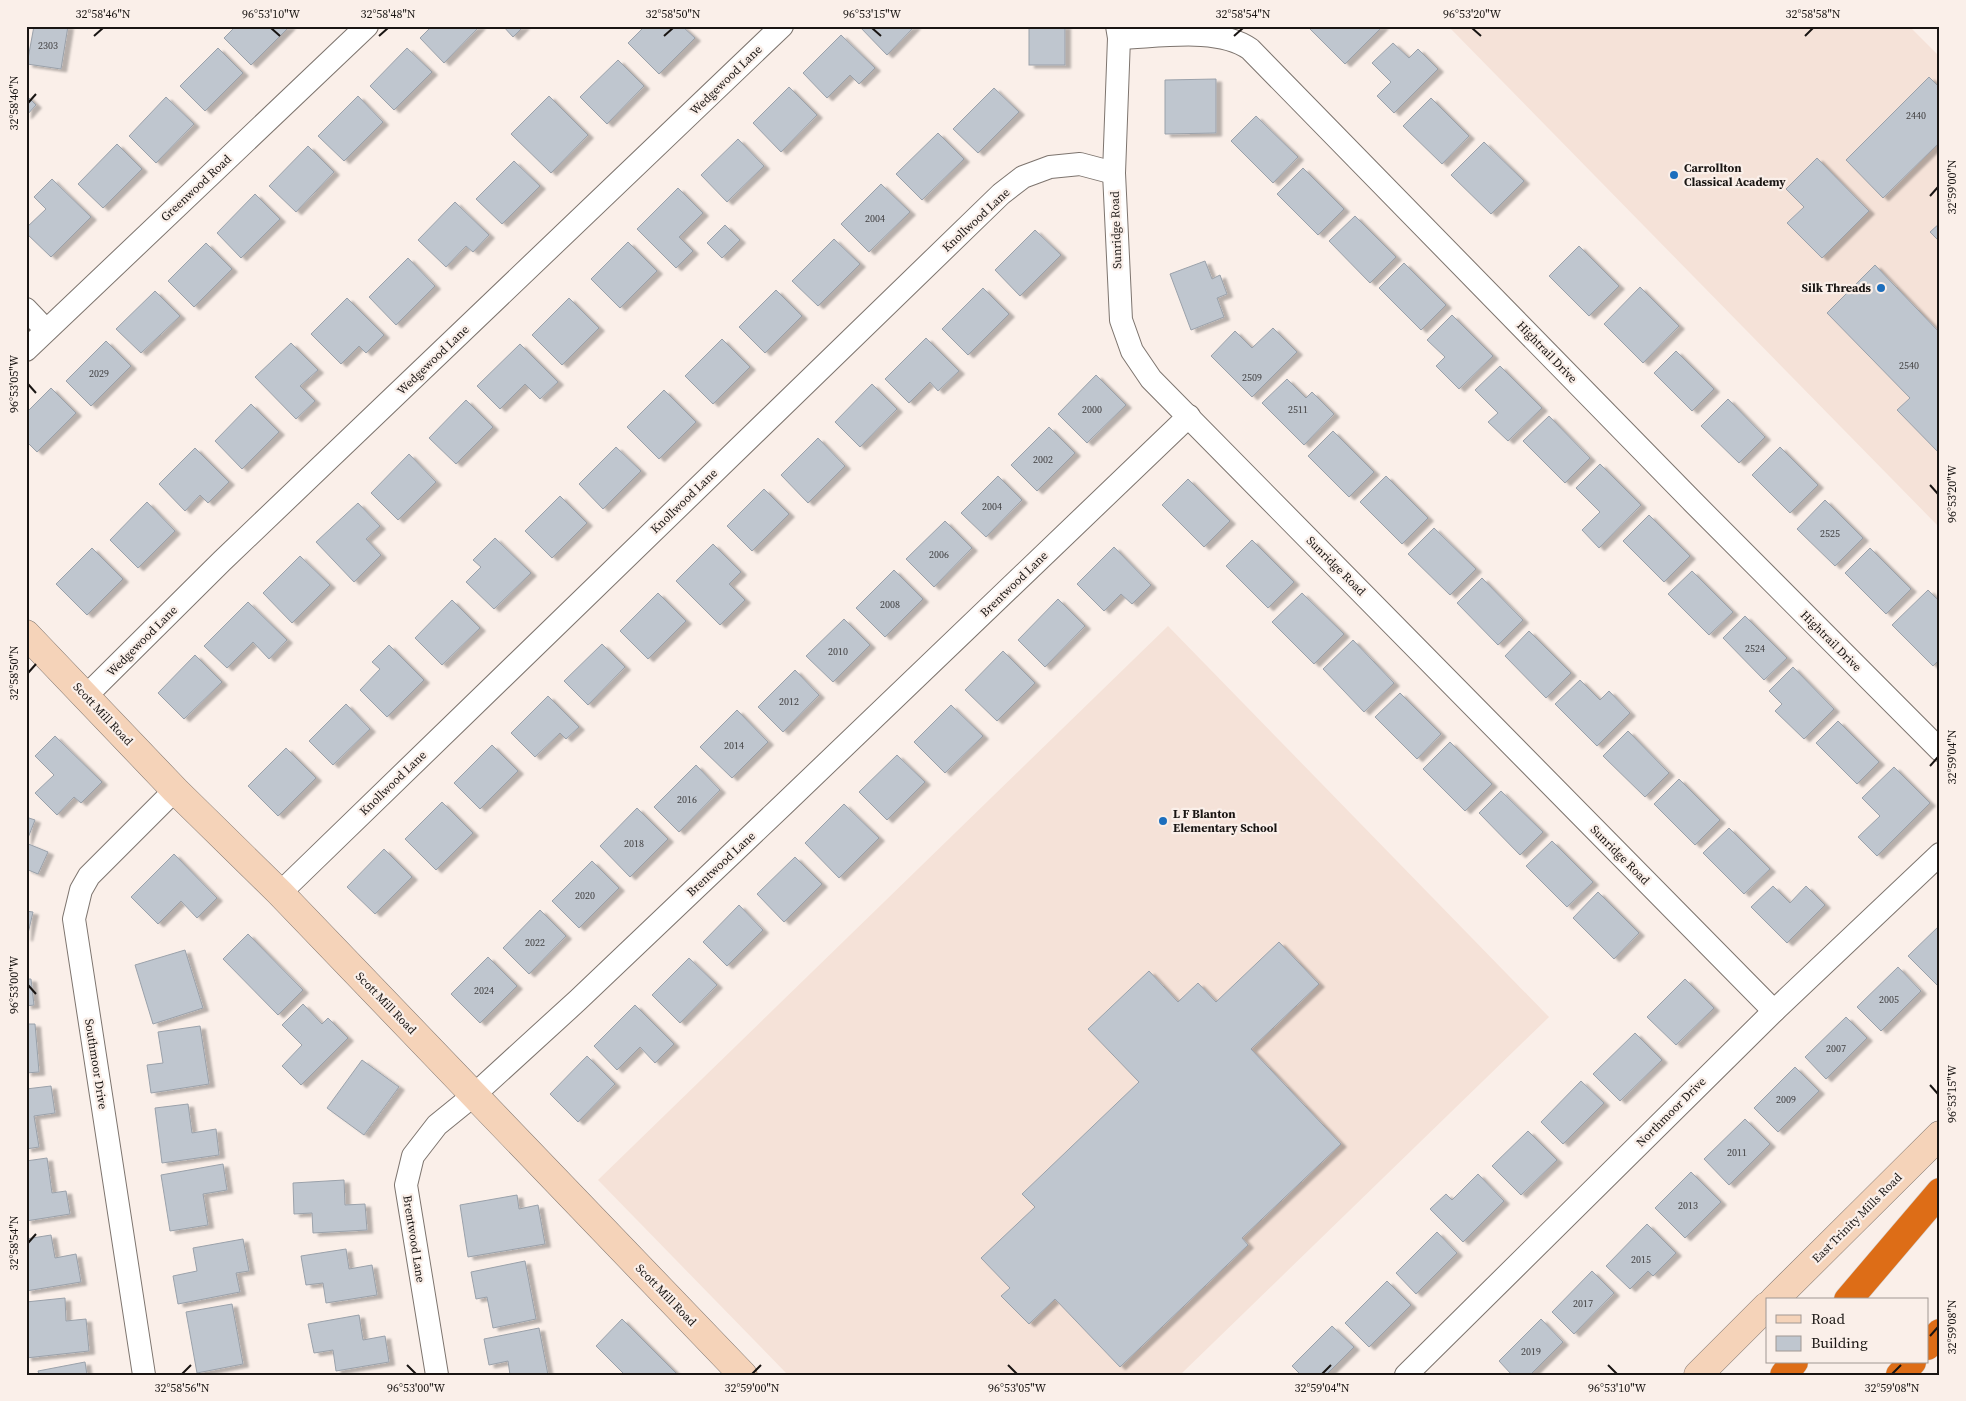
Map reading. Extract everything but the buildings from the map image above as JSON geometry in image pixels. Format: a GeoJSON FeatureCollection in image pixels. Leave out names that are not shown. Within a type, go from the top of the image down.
{"type":"FeatureCollection","features":[{"type":"Feature","properties":{"kind":"highway"},"geometry":{"type":"LineString","coordinates":[[1850,1298],[1940,1192]]}},
{"type":"Feature","properties":{"kind":"highway"},"geometry":{"type":"LineString","coordinates":[[1928,1345],[1940,1333]]}},
{"type":"Feature","properties":{"kind":"highway"},"geometry":{"type":"LineString","coordinates":[[1784,1375],[1792,1364]]}},
{"type":"Feature","properties":{"kind":"highway"},"geometry":{"type":"LineString","coordinates":[[1900,1375],[1910,1364]]}},
{"type":"Feature","properties":{"kind":"street","name":"Greenwood Road"},"geometry":{"type":"LineString","coordinates":[[26,350],[367,26]]}},
{"type":"Feature","properties":{"kind":"street","name":"Wedgewood Lane"},"geometry":{"type":"LineString","coordinates":[[86,696],[230,554],[782,26]]}},
{"type":"Feature","properties":{"kind":"street","name":"Sunridge Road"},"geometry":{"type":"LineString","coordinates":[[1118,32],[1114,173],[1121,320],[1132,351],[1151,379],[1774,1010]]}},
{"type":"Feature","properties":{"kind":"street","name":"Hightrail Drive"},"geometry":{"type":"LineString","coordinates":[[1118,32],[1211,34],[1241,42],[1250,49],[1700,509],[1940,750]]}},
{"type":"Feature","properties":{"kind":"street","name":"Knollwood Lane"},"geometry":{"type":"LineString","coordinates":[[280,893],[1001,194],[1023,177],[1050,167],[1080,164],[1114,173]]}},
{"type":"Feature","properties":{"kind":"street"},"geometry":{"type":"LineString","coordinates":[[26,309],[46,330]]}},
{"type":"Feature","properties":{"kind":"street","name":"Brentwood Lane"},"geometry":{"type":"LineString","coordinates":[[437,1375],[406,1185],[413,1156],[437,1125],[474,1095],[585,993],[1188,416]]}},
{"type":"Feature","properties":{"kind":"street","name":"Scott Mill Road"},"geometry":{"type":"LineString","coordinates":[[26,634],[175,790],[280,893],[743,1375]]}},
{"type":"Feature","properties":{"kind":"street","name":"Southmoor Drive"},"geometry":{"type":"LineString","coordinates":[[144,1375],[74,920],[81,890],[89,876],[175,790]]}},
{"type":"Feature","properties":{"kind":"street","name":"Northmoor Drive"},"geometry":{"type":"LineString","coordinates":[[1406,1375],[1774,1010],[1940,854]]}},
{"type":"Feature","properties":{"kind":"street","name":"East Trinity Mills Road"},"geometry":{"type":"LineString","coordinates":[[1776,1298],[1940,1135]]}},
{"type":"Feature","properties":{"kind":"street"},"geometry":{"type":"LineString","coordinates":[[1698,1375],[1766,1307]]}},
{"type":"Feature","properties":{"kind":"shaded area"},"geometry":{"type":"Polygon","coordinates":[[[1448,26],[1909,26],[1940,57],[1940,528],[1448,26]]]}},
{"type":"Feature","properties":{"kind":"shaded area","name":"L F Blanton Elementary School"},"geometry":{"type":"Polygon","coordinates":[[[1168,626],[1549,1017],[1180,1375],[788,1375],[598,1180],[1168,626]]]}},
{"type":"Feature","properties":{"kind":"place","name":"Carrollton Classical Academy"},"geometry":{"type":"Point","coordinates":[1674,175]}},
{"type":"Feature","properties":{"kind":"place","name":"Silk Threads"},"geometry":{"type":"Point","coordinates":[1881,288]}},
{"type":"Feature","properties":{"kind":"place","name":"L F Blanton Elementary School"},"geometry":{"type":"Point","coordinates":[1163,821]}}]}
